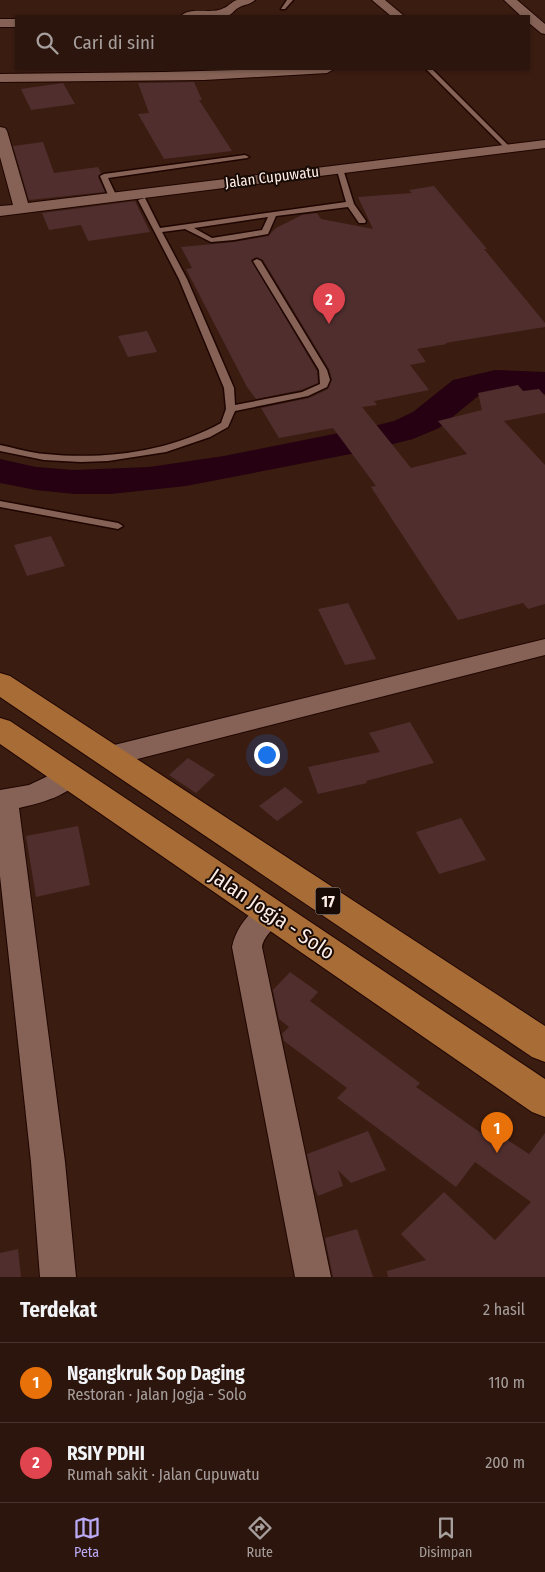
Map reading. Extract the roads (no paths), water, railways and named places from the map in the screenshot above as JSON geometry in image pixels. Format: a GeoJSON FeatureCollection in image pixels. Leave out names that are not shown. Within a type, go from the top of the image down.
{"type":"FeatureCollection","features":[{"type":"Feature","properties":{"kind":"highway","name":"17"},"geometry":{"type":"LineString","coordinates":[[2,688],[110,756],[545,1046]]}},
{"type":"Feature","properties":{"kind":"highway","name":"Jalan Jogja - Solo"},"geometry":{"type":"LineString","coordinates":[[0,729],[545,1100]]}},
{"type":"Feature","properties":{"kind":"street"},"geometry":{"type":"LineString","coordinates":[[208,15],[229,14],[234,5],[249,0]]}},
{"type":"Feature","properties":{"kind":"street"},"geometry":{"type":"LineString","coordinates":[[378,0],[397,15]]}},
{"type":"Feature","properties":{"kind":"street"},"geometry":{"type":"LineString","coordinates":[[510,0],[526,15]]}},
{"type":"Feature","properties":{"kind":"street"},"geometry":{"type":"LineString","coordinates":[[530,18],[545,30]]}},
{"type":"Feature","properties":{"kind":"street"},"geometry":{"type":"LineString","coordinates":[[0,23],[15,23]]}},
{"type":"Feature","properties":{"kind":"street"},"geometry":{"type":"LineString","coordinates":[[0,78],[185,76],[303,70]]}},
{"type":"Feature","properties":{"kind":"street"},"geometry":{"type":"LineString","coordinates":[[0,131],[22,208]]}},
{"type":"Feature","properties":{"kind":"street","name":"Jalan Cupuwatu"},"geometry":{"type":"LineString","coordinates":[[0,211],[545,144]]}},
{"type":"Feature","properties":{"kind":"street"},"geometry":{"type":"LineString","coordinates":[[110,756],[545,647]]}},
{"type":"Feature","properties":{"kind":"street"},"geometry":{"type":"LineString","coordinates":[[58,1277],[48,1162],[3,800],[37,794],[57,785],[69,776]]}},
{"type":"Feature","properties":{"kind":"street"},"geometry":{"type":"LineString","coordinates":[[271,913],[249,936],[247,947],[313,1277]]}},
{"type":"Feature","properties":{"kind":"lane"},"geometry":{"type":"LineString","coordinates":[[283,8],[290,0]]}},
{"type":"Feature","properties":{"kind":"lane"},"geometry":{"type":"LineString","coordinates":[[430,70],[508,148]]}},
{"type":"Feature","properties":{"kind":"lane"},"geometry":{"type":"LineString","coordinates":[[113,197],[104,176],[245,157]]}},
{"type":"Feature","properties":{"kind":"lane"},"geometry":{"type":"LineString","coordinates":[[339,169],[350,204],[362,221]]}},
{"type":"Feature","properties":{"kind":"lane"},"geometry":{"type":"LineString","coordinates":[[0,448],[44,457],[81,459],[147,453],[215,432],[224,425],[231,409],[229,388],[183,279],[160,230],[142,200]]}},
{"type":"Feature","properties":{"kind":"lane"},"geometry":{"type":"LineString","coordinates":[[160,230],[350,204]]}},
{"type":"Feature","properties":{"kind":"lane"},"geometry":{"type":"LineString","coordinates":[[187,226],[212,240],[234,238],[265,232],[273,215]]}},
{"type":"Feature","properties":{"kind":"lane"},"geometry":{"type":"LineString","coordinates":[[231,409],[305,394],[324,385],[325,380],[322,370],[257,261]]}},
{"type":"Feature","properties":{"kind":"lane"},"geometry":{"type":"LineString","coordinates":[[0,504],[118,526]]}},
{"type":"Feature","properties":{"kind":"waterway"},"geometry":{"type":"LineString","coordinates":[[0,471],[36,479],[111,482],[149,479],[224,468],[361,441],[407,429],[432,416],[466,388],[475,384],[495,381],[545,383]]}},
{"type":"Feature","properties":{"kind":"place","name":"RSIY PDHI"},"geometry":{"type":"Point","coordinates":[329,324]}},
{"type":"Feature","properties":{"kind":"place","name":"Ngangkruk Sop Daging"},"geometry":{"type":"Point","coordinates":[497,1153]}}]}
